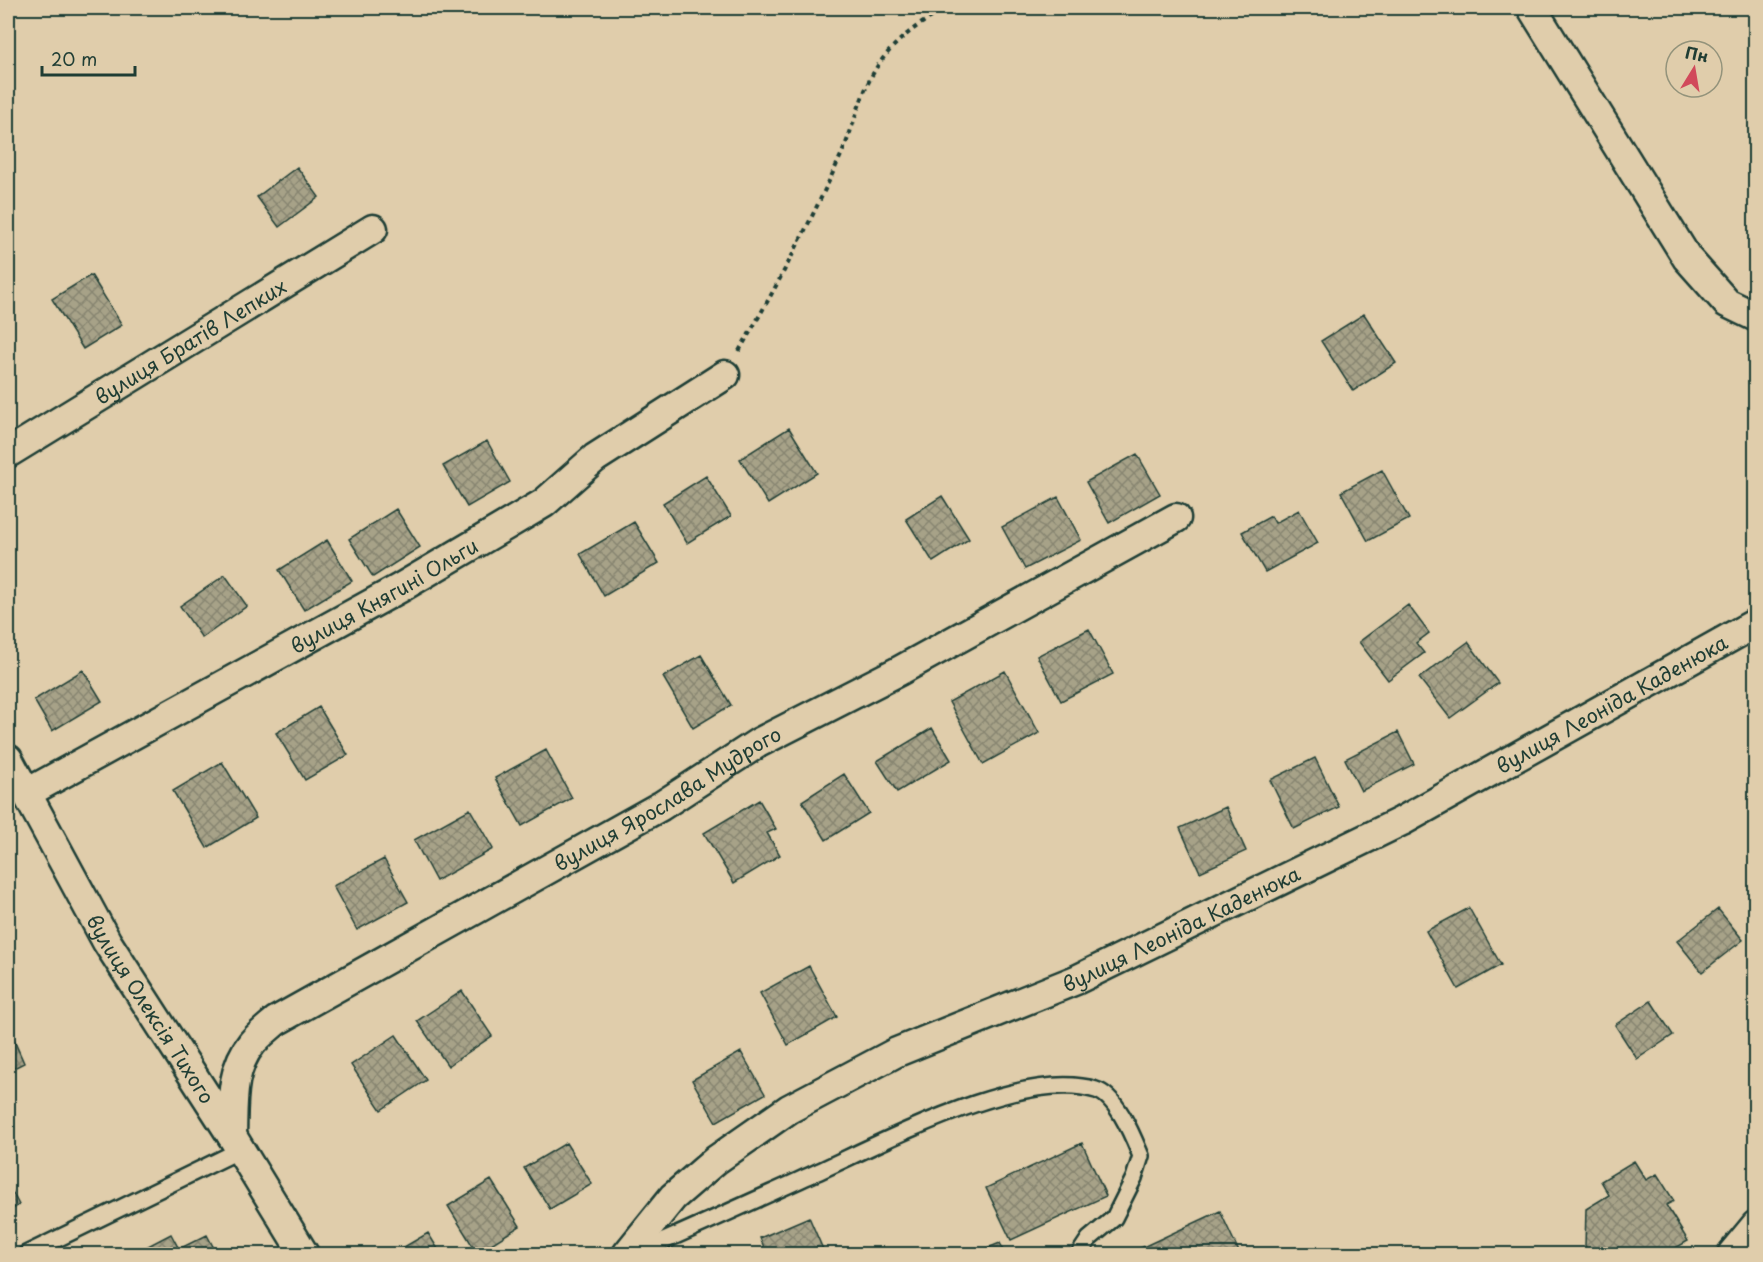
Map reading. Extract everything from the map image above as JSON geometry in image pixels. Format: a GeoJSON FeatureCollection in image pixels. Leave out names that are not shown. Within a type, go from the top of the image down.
{"type":"FeatureCollection","features":[{"type":"Feature","properties":{"kind":"street"},"geometry":{"type":"LineString","coordinates":[[1532,8],[1687,258],[1727,303],[1755,317]]}},
{"type":"Feature","properties":{"kind":"street","name":"вулиця Братів Лепких"},"geometry":{"type":"LineString","coordinates":[[8,453],[373,229]]}},
{"type":"Feature","properties":{"kind":"street","name":"вулиця Княгині Ольги"},"geometry":{"type":"LineString","coordinates":[[27,793],[400,588],[544,503],[595,458],[725,375]]}},
{"type":"Feature","properties":{"kind":"street","name":"вулиця Ярослава Мудрого"},"geometry":{"type":"LineString","coordinates":[[236,1143],[234,1081],[240,1062],[253,1042],[276,1021],[661,806],[758,743],[898,671],[1176,518]]}},
{"type":"Feature","properties":{"kind":"street","name":"вулиця Леоніда Каденюка"},"geometry":{"type":"LineString","coordinates":[[627,1254],[673,1197],[716,1160],[789,1108],[897,1052],[1076,980],[1402,820],[1755,623]]}},
{"type":"Feature","properties":{"kind":"street","name":"вулиця Олексія Тихого"},"geometry":{"type":"LineString","coordinates":[[8,759],[107,942],[304,1254]]}},
{"type":"Feature","properties":{"kind":"street"},"geometry":{"type":"LineString","coordinates":[[1732,1254],[1755,1225]]}},
{"type":"Feature","properties":{"kind":"lane"},"geometry":{"type":"LineString","coordinates":[[634,1254],[936,1118],[1013,1092],[1060,1085],[1098,1090],[1120,1110],[1141,1156],[1134,1178],[1114,1218],[1089,1239],[1078,1254]]}},
{"type":"Feature","properties":{"kind":"lane"},"geometry":{"type":"LineString","coordinates":[[26,1254],[236,1143]]}},
{"type":"Feature","properties":{"kind":"path"},"geometry":{"type":"LineString","coordinates":[[725,375],[779,282],[843,151],[879,63],[895,44],[920,22],[948,8]]}},
{"type":"Feature","properties":{"kind":"building"},"geometry":{"type":"Polygon","coordinates":[[[297,167],[319,197],[279,227],[257,197],[297,167]]]}},
{"type":"Feature","properties":{"kind":"building"},"geometry":{"type":"Polygon","coordinates":[[[91,275],[122,325],[83,349],[52,299],[91,275]]]}},
{"type":"Feature","properties":{"kind":"building"},"geometry":{"type":"Polygon","coordinates":[[[1364,314],[1396,363],[1353,391],[1321,341],[1364,314]]]}},
{"type":"Feature","properties":{"kind":"building"},"geometry":{"type":"Polygon","coordinates":[[[789,428],[817,473],[768,504],[740,459],[789,428]]]}},
{"type":"Feature","properties":{"kind":"building"},"geometry":{"type":"Polygon","coordinates":[[[487,441],[510,482],[467,507],[443,466],[487,441]]]}},
{"type":"Feature","properties":{"kind":"building"},"geometry":{"type":"Polygon","coordinates":[[[1137,454],[1160,494],[1109,523],[1086,482],[1137,454]]]}},
{"type":"Feature","properties":{"kind":"building"},"geometry":{"type":"Polygon","coordinates":[[[1382,470],[1409,519],[1368,541],[1341,492],[1382,470]]]}},
{"type":"Feature","properties":{"kind":"building"},"geometry":{"type":"Polygon","coordinates":[[[706,476],[731,516],[687,543],[663,503],[706,476]]]}},
{"type":"Feature","properties":{"kind":"building"},"geometry":{"type":"Polygon","coordinates":[[[942,496],[969,539],[933,562],[906,519],[942,496]]]}},
{"type":"Feature","properties":{"kind":"building"},"geometry":{"type":"Polygon","coordinates":[[[1058,497],[1081,540],[1025,569],[1002,527],[1058,497]]]}},
{"type":"Feature","properties":{"kind":"building"},"geometry":{"type":"Polygon","coordinates":[[[396,509],[420,547],[373,577],[349,539],[396,509]]]}},
{"type":"Feature","properties":{"kind":"building"},"geometry":{"type":"Polygon","coordinates":[[[1299,510],[1318,543],[1265,572],[1242,532],[1271,516],[1275,523],[1299,510]]]}},
{"type":"Feature","properties":{"kind":"building"},"geometry":{"type":"Polygon","coordinates":[[[634,522],[659,563],[604,596],[580,554],[634,522]]]}},
{"type":"Feature","properties":{"kind":"building"},"geometry":{"type":"Polygon","coordinates":[[[327,540],[352,581],[304,610],[279,570],[327,540]]]}},
{"type":"Feature","properties":{"kind":"building"},"geometry":{"type":"Polygon","coordinates":[[[225,575],[247,606],[202,638],[180,606],[225,575]]]}},
{"type":"Feature","properties":{"kind":"building"},"geometry":{"type":"Polygon","coordinates":[[[1408,605],[1429,633],[1416,643],[1424,653],[1388,680],[1359,642],[1408,605]]]}},
{"type":"Feature","properties":{"kind":"building"},"geometry":{"type":"Polygon","coordinates":[[[1089,629],[1113,674],[1061,701],[1037,656],[1089,629]]]}},
{"type":"Feature","properties":{"kind":"building"},"geometry":{"type":"Polygon","coordinates":[[[1468,642],[1498,683],[1450,718],[1419,678],[1468,642]]]}},
{"type":"Feature","properties":{"kind":"building"},"geometry":{"type":"Polygon","coordinates":[[[701,655],[731,705],[693,728],[663,677],[701,655]]]}},
{"type":"Feature","properties":{"kind":"building"},"geometry":{"type":"Polygon","coordinates":[[[83,670],[102,701],[52,731],[34,700],[83,670]]]}},
{"type":"Feature","properties":{"kind":"building"},"geometry":{"type":"Polygon","coordinates":[[[1005,671],[1039,733],[983,764],[949,702],[1005,671]]]}},
{"type":"Feature","properties":{"kind":"building"},"geometry":{"type":"Polygon","coordinates":[[[319,707],[348,755],[305,780],[276,733],[319,707]]]}},
{"type":"Feature","properties":{"kind":"building"},"geometry":{"type":"Polygon","coordinates":[[[932,728],[951,760],[897,792],[877,761],[932,728]]]}},
{"type":"Feature","properties":{"kind":"building"},"geometry":{"type":"Polygon","coordinates":[[[1398,732],[1414,764],[1361,791],[1345,759],[1398,732]]]}},
{"type":"Feature","properties":{"kind":"building"},"geometry":{"type":"Polygon","coordinates":[[[546,750],[572,798],[522,826],[495,778],[546,750]]]}},
{"type":"Feature","properties":{"kind":"building"},"geometry":{"type":"Polygon","coordinates":[[[1315,758],[1339,807],[1294,829],[1270,780],[1315,758]]]}},
{"type":"Feature","properties":{"kind":"building"},"geometry":{"type":"Polygon","coordinates":[[[222,762],[256,818],[207,848],[173,791],[222,762]]]}},
{"type":"Feature","properties":{"kind":"building"},"geometry":{"type":"Polygon","coordinates":[[[844,774],[869,813],[826,840],[802,801],[844,774]]]}},
{"type":"Feature","properties":{"kind":"building"},"geometry":{"type":"Polygon","coordinates":[[[759,800],[776,829],[767,833],[780,855],[734,883],[704,833],[759,800]]]}},
{"type":"Feature","properties":{"kind":"building"},"geometry":{"type":"Polygon","coordinates":[[[1226,807],[1246,851],[1200,872],[1180,828],[1226,807]]]}},
{"type":"Feature","properties":{"kind":"building"},"geometry":{"type":"Polygon","coordinates":[[[470,809],[493,849],[436,881],[414,840],[470,809]]]}},
{"type":"Feature","properties":{"kind":"building"},"geometry":{"type":"Polygon","coordinates":[[[384,859],[408,902],[357,930],[333,886],[384,859]]]}},
{"type":"Feature","properties":{"kind":"building"},"geometry":{"type":"Polygon","coordinates":[[[1469,908],[1501,965],[1458,989],[1426,931],[1469,908]]]}},
{"type":"Feature","properties":{"kind":"building"},"geometry":{"type":"Polygon","coordinates":[[[1718,909],[1743,940],[1702,972],[1677,941],[1718,909]]]}},
{"type":"Feature","properties":{"kind":"building"},"geometry":{"type":"Polygon","coordinates":[[[809,966],[837,1017],[788,1045],[760,993],[809,966]]]}},
{"type":"Feature","properties":{"kind":"building"},"geometry":{"type":"Polygon","coordinates":[[[462,991],[492,1036],[448,1066],[417,1021],[462,991]]]}},
{"type":"Feature","properties":{"kind":"building"},"geometry":{"type":"Polygon","coordinates":[[[1651,1001],[1673,1035],[1637,1059],[1615,1025],[1651,1001]]]}},
{"type":"Feature","properties":{"kind":"building"},"geometry":{"type":"Polygon","coordinates":[[[10,1031],[24,1063],[8,1071],[8,1033],[10,1031]]]}},
{"type":"Feature","properties":{"kind":"building"},"geometry":{"type":"Polygon","coordinates":[[[396,1035],[426,1080],[381,1110],[351,1065],[396,1035]]]}},
{"type":"Feature","properties":{"kind":"building"},"geometry":{"type":"Polygon","coordinates":[[[741,1052],[765,1094],[716,1122],[692,1080],[741,1052]]]}},
{"type":"Feature","properties":{"kind":"building"},"geometry":{"type":"Polygon","coordinates":[[[566,1143],[592,1184],[550,1209],[524,1168],[566,1143]]]}},
{"type":"Feature","properties":{"kind":"building"},"geometry":{"type":"Polygon","coordinates":[[[1082,1143],[1106,1196],[1011,1240],[986,1188],[1082,1143]]]}},
{"type":"Feature","properties":{"kind":"building"},"geometry":{"type":"Polygon","coordinates":[[[1634,1161],[1646,1180],[1657,1174],[1674,1201],[1666,1205],[1688,1241],[1665,1254],[1590,1254],[1585,1246],[1586,1209],[1609,1195],[1601,1181],[1634,1161]]]}},
{"type":"Feature","properties":{"kind":"building"},"geometry":{"type":"Polygon","coordinates":[[[491,1180],[520,1226],[477,1253],[448,1206],[491,1180]]]}},
{"type":"Feature","properties":{"kind":"building"},"geometry":{"type":"Polygon","coordinates":[[[8,1184],[19,1205],[8,1212],[8,1184]]]}},
{"type":"Feature","properties":{"kind":"building"},"geometry":{"type":"Polygon","coordinates":[[[1220,1211],[1240,1254],[1128,1254],[1220,1211]]]}},
{"type":"Feature","properties":{"kind":"building"},"geometry":{"type":"Polygon","coordinates":[[[809,1217],[825,1254],[767,1254],[760,1238],[809,1217]]]}},
{"type":"Feature","properties":{"kind":"building"},"geometry":{"type":"Polygon","coordinates":[[[428,1233],[441,1254],[392,1254],[428,1233]]]}},
{"type":"Feature","properties":{"kind":"building"},"geometry":{"type":"Polygon","coordinates":[[[171,1234],[179,1249],[207,1235],[217,1254],[150,1254],[146,1247],[171,1234]]]}},
{"type":"Feature","properties":{"kind":"building"},"geometry":{"type":"Polygon","coordinates":[[[1000,1243],[1006,1254],[973,1254],[1000,1243]]]}}]}
